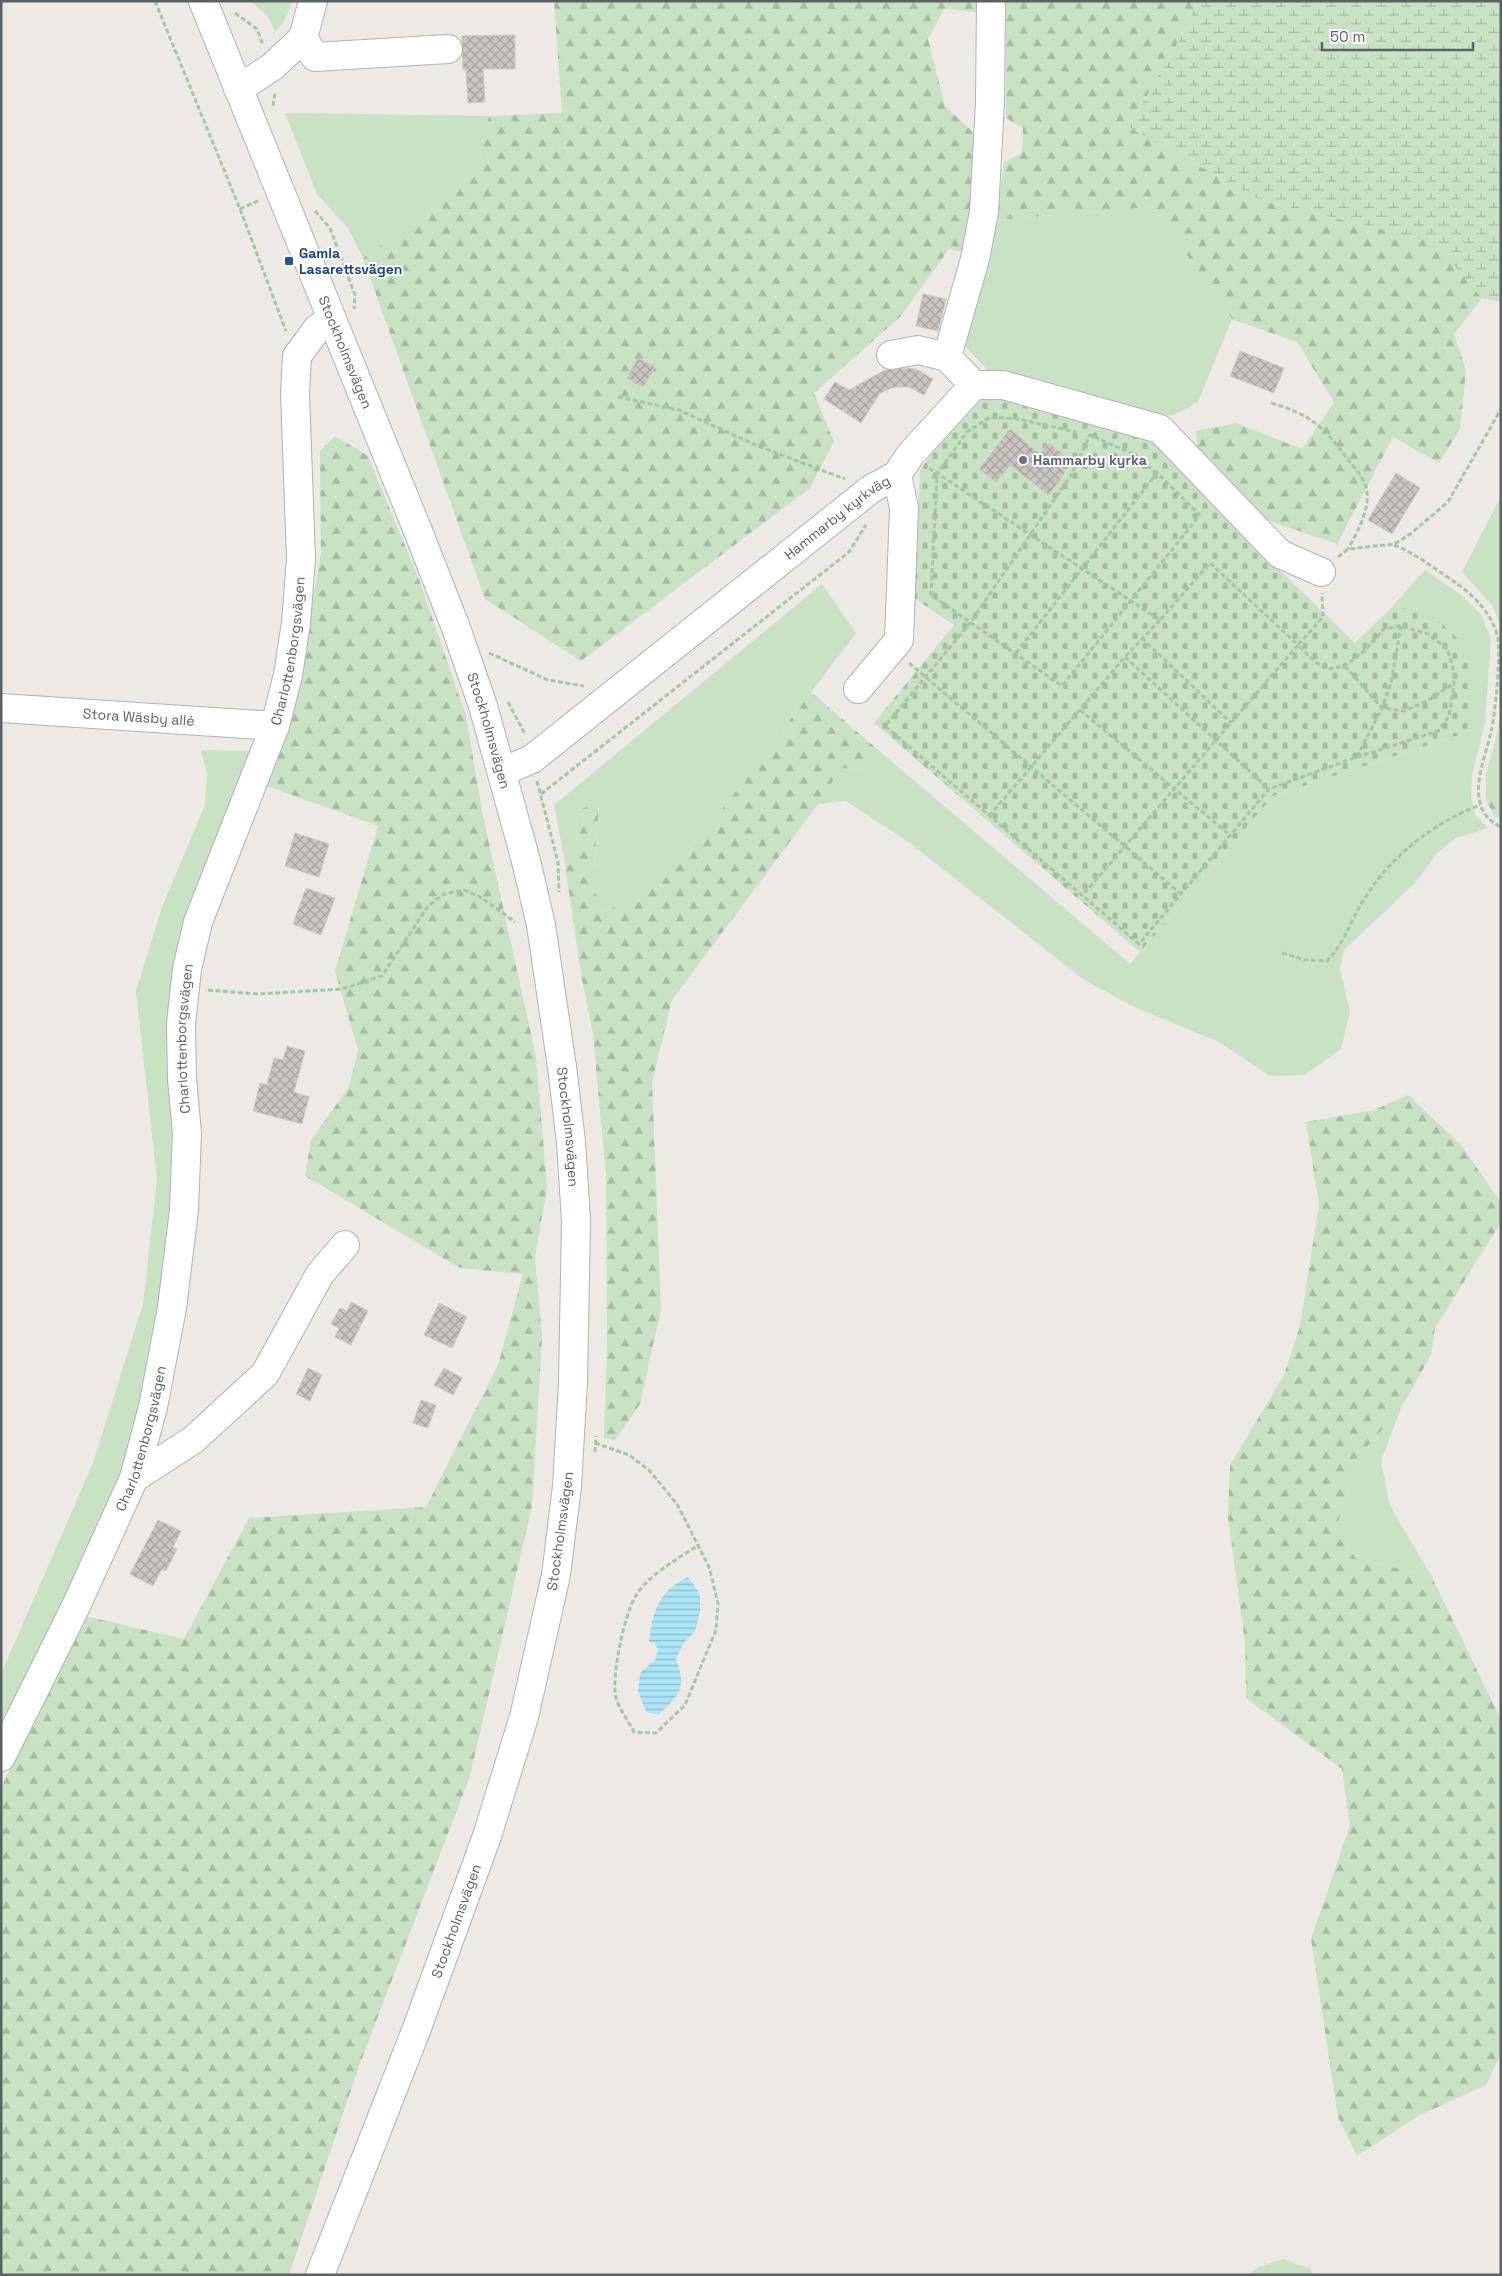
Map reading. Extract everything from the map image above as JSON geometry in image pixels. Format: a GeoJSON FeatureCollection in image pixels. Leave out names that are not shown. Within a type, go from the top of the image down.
{"type":"FeatureCollection","features":[{"type":"Feature","properties":{"kind":"street","name":"Stockholmsvägen"},"geometry":{"type":"LineString","coordinates":[[203,1],[456,628],[483,706],[525,857],[541,926],[571,1142],[576,1221],[574,1382],[587,1438],[567,1486],[556,1575],[524,1717],[487,1836],[417,2028],[320,2275]]}},
{"type":"Feature","properties":{"kind":"street"},"geometry":{"type":"LineString","coordinates":[[238,89],[272,67],[304,38],[313,1]]}},
{"type":"Feature","properties":{"kind":"street"},"geometry":{"type":"LineString","coordinates":[[947,357],[975,259],[984,212],[990,102],[991,1]]}},
{"type":"Feature","properties":{"kind":"street"},"geometry":{"type":"LineString","coordinates":[[304,38],[315,57],[448,50]]}},
{"type":"Feature","properties":{"kind":"street"},"geometry":{"type":"LineString","coordinates":[[297,356],[316,329],[332,319]]}},
{"type":"Feature","properties":{"kind":"street"},"geometry":{"type":"LineString","coordinates":[[892,355],[918,350],[947,357],[974,385],[1003,385],[1160,429],[1280,554],[1321,572]]}},
{"type":"Feature","properties":{"kind":"street","name":"Charlottenborgsvägen"},"geometry":{"type":"LineString","coordinates":[[1,1757],[76,1606],[134,1478],[153,1407],[172,1308],[184,1210],[187,1133],[182,1079],[181,1024],[185,988],[198,922],[275,726],[289,667],[296,623],[301,559],[294,393],[297,356]]}},
{"type":"Feature","properties":{"kind":"street","name":"Hammarby kyrkväg"},"geometry":{"type":"LineString","coordinates":[[502,772],[532,760],[903,465],[974,385]]}},
{"type":"Feature","properties":{"kind":"street"},"geometry":{"type":"LineString","coordinates":[[858,689],[899,640],[904,508],[903,465]]}},
{"type":"Feature","properties":{"kind":"street","name":"Stora Wäsby allé"},"geometry":{"type":"LineString","coordinates":[[1,708],[275,726]]}},
{"type":"Feature","properties":{"kind":"street"},"geometry":{"type":"LineString","coordinates":[[134,1478],[192,1440],[265,1374],[320,1274],[345,1245]]}},
{"type":"Feature","properties":{"kind":"path"},"geometry":{"type":"LineString","coordinates":[[155,1],[240,209],[281,320],[297,356]]}},
{"type":"Feature","properties":{"kind":"path"},"geometry":{"type":"LineString","coordinates":[[232,12],[257,29],[272,67]]}},
{"type":"Feature","properties":{"kind":"path"},"geometry":{"type":"LineString","coordinates":[[618,397],[679,410],[758,446],[871,489]]}},
{"type":"Feature","properties":{"kind":"path"},"geometry":{"type":"LineString","coordinates":[[1082,896],[1323,617],[1321,572],[1348,549],[1356,535],[1366,504],[1367,487],[1336,444],[1314,421],[1298,411],[1271,403]]}},
{"type":"Feature","properties":{"kind":"path"},"geometry":{"type":"LineString","coordinates":[[1348,549],[1394,544],[1410,535],[1448,502],[1501,409]]}},
{"type":"Feature","properties":{"kind":"path"},"geometry":{"type":"LineString","coordinates":[[990,417],[1018,419],[1090,435],[1131,453],[1157,473],[1200,515],[1132,602],[1062,686],[1016,652],[930,595],[937,474],[967,432],[990,417]]}},
{"type":"Feature","properties":{"kind":"path"},"geometry":{"type":"LineString","coordinates":[[990,816],[1125,657],[1210,563],[1315,662],[1328,669],[1345,666],[1365,650],[1384,629],[1401,626],[1428,634],[1447,649],[1453,668],[1454,684],[1449,716],[1438,731],[1357,757],[1269,790],[1139,944],[885,726],[970,623],[1071,475],[1090,435]]}},
{"type":"Feature","properties":{"kind":"path"},"geometry":{"type":"LineString","coordinates":[[903,465],[937,474],[1160,620]]}},
{"type":"Feature","properties":{"kind":"path"},"geometry":{"type":"LineString","coordinates":[[1016,652],[1157,473]]}},
{"type":"Feature","properties":{"kind":"path"},"geometry":{"type":"LineString","coordinates":[[541,794],[849,552],[868,521]]}},
{"type":"Feature","properties":{"kind":"path"},"geometry":{"type":"LineString","coordinates":[[1394,544],[1408,550],[1466,589],[1486,611],[1498,636],[1498,674],[1492,729],[1478,790],[1480,805],[1485,816],[1501,828]]}},
{"type":"Feature","properties":{"kind":"path"},"geometry":{"type":"LineString","coordinates":[[1357,757],[1382,708],[1391,683],[1401,626]]}},
{"type":"Feature","properties":{"kind":"path"},"geometry":{"type":"LineString","coordinates":[[1142,638],[1231,722]]}},
{"type":"Feature","properties":{"kind":"path"},"geometry":{"type":"LineString","coordinates":[[892,648],[1126,845],[1181,894]]}},
{"type":"Feature","properties":{"kind":"path"},"geometry":{"type":"LineString","coordinates":[[486,652],[548,680],[618,692]]}},
{"type":"Feature","properties":{"kind":"path"},"geometry":{"type":"LineString","coordinates":[[1125,657],[1269,790]]}},
{"type":"Feature","properties":{"kind":"path"},"geometry":{"type":"LineString","coordinates":[[1345,666],[1382,708],[1404,711],[1427,701],[1454,684]]}},
{"type":"Feature","properties":{"kind":"path"},"geometry":{"type":"LineString","coordinates":[[1080,710],[1231,836]]}},
{"type":"Feature","properties":{"kind":"path"},"geometry":{"type":"LineString","coordinates":[[532,760],[558,862],[559,897]]}},
{"type":"Feature","properties":{"kind":"path"},"geometry":{"type":"LineString","coordinates":[[1282,953],[1306,960],[1327,961],[1338,950],[1365,898],[1412,844],[1444,820],[1480,805]]}},
{"type":"Feature","properties":{"kind":"path"},"geometry":{"type":"LineString","coordinates":[[185,988],[258,994],[342,989],[382,976],[428,906],[444,894],[464,890],[482,898],[522,928]]}},
{"type":"Feature","properties":{"kind":"path"},"geometry":{"type":"LineString","coordinates":[[587,1438],[595,1453]]}},
{"type":"Feature","properties":{"kind":"path"},"geometry":{"type":"LineString","coordinates":[[587,1438],[629,1455],[649,1470],[677,1504],[709,1567],[718,1603],[716,1630],[685,1705],[656,1733],[634,1732],[616,1698],[622,1629],[636,1596],[656,1575],[697,1546]]}},
{"type":"Feature","properties":{"kind":"green space"},"geometry":{"type":"Polygon","coordinates":[[[250,1],[293,1],[283,23],[275,31],[267,15],[250,1]]]}},
{"type":"Feature","properties":{"kind":"green space"},"geometry":{"type":"Polygon","coordinates":[[[554,1],[1197,1],[1188,25],[1129,127],[1260,200],[1435,242],[1482,298],[1454,334],[1466,370],[1460,429],[1439,463],[1393,437],[1337,544],[1269,521],[1198,451],[1196,431],[1236,423],[1302,449],[1334,402],[1297,342],[1232,319],[1153,207],[996,220],[1004,162],[1022,153],[1023,128],[1006,118],[1006,15],[944,9],[928,39],[945,106],[975,134],[978,175],[964,252],[949,249],[901,316],[814,393],[834,442],[810,488],[581,661],[485,599],[363,258],[477,175],[489,116],[562,113],[554,1]]]}},
{"type":"Feature","properties":{"kind":"green space"},"geometry":{"type":"Polygon","coordinates":[[[1197,1],[1501,1],[1501,302],[1482,298],[1434,242],[1260,200],[1129,127],[1188,25],[1197,1]]]}},
{"type":"Feature","properties":{"kind":"green space"},"geometry":{"type":"Polygon","coordinates":[[[285,113],[489,116],[477,175],[363,258],[348,228],[317,194],[285,113]]]}},
{"type":"Feature","properties":{"kind":"green space"},"geometry":{"type":"Polygon","coordinates":[[[1153,207],[1232,319],[1198,402],[1172,416],[991,374],[964,345],[996,220],[1153,207]]]}},
{"type":"Feature","properties":{"kind":"green space"},"geometry":{"type":"Polygon","coordinates":[[[996,394],[1141,435],[1164,452],[1253,544],[1355,643],[1392,607],[1417,610],[1439,621],[1459,640],[1469,664],[1468,732],[1273,796],[1140,952],[874,723],[954,625],[914,598],[920,471],[941,439],[974,403],[996,394]]]}},
{"type":"Feature","properties":{"kind":"green space"},"geometry":{"type":"Polygon","coordinates":[[[335,436],[368,456],[420,582],[466,716],[483,816],[536,1057],[547,1187],[535,1257],[542,1337],[532,1506],[470,1776],[359,2066],[289,2275],[1,2275],[1,1788],[85,1616],[184,1639],[249,1518],[426,1507],[498,1365],[523,1274],[460,1268],[305,1176],[311,1140],[349,1087],[358,1050],[335,971],[378,826],[264,785],[293,707],[321,554],[320,451],[335,436]]]}},
{"type":"Feature","properties":{"kind":"green space"},"geometry":{"type":"Polygon","coordinates":[[[1501,496],[1501,626],[1492,605],[1462,572],[1501,496]]]}},
{"type":"Feature","properties":{"kind":"green space"},"geometry":{"type":"Polygon","coordinates":[[[1425,570],[1460,594],[1481,614],[1491,639],[1485,723],[1472,775],[1471,797],[1475,815],[1488,828],[1456,838],[1438,852],[1416,882],[1344,950],[1340,969],[1350,1012],[1341,1049],[1305,1075],[1270,1076],[1219,1042],[1134,1007],[1083,979],[911,844],[846,801],[818,804],[841,768],[860,770],[877,749],[1130,964],[1273,796],[1468,732],[1417,610],[1392,607],[1425,570]]]}},
{"type":"Feature","properties":{"kind":"green space"},"geometry":{"type":"Polygon","coordinates":[[[822,584],[856,633],[708,828],[640,893],[601,914],[593,881],[599,803],[578,810],[576,843],[564,858],[554,805],[822,584]]]}},
{"type":"Feature","properties":{"kind":"green space"},"geometry":{"type":"Polygon","coordinates":[[[811,692],[877,749],[860,770],[841,768],[818,804],[672,1000],[652,1082],[661,1309],[640,1404],[615,1440],[604,1438],[607,1349],[606,1176],[593,1034],[581,974],[564,858],[576,843],[578,810],[599,803],[593,881],[601,914],[640,893],[708,828],[811,692]]]}},
{"type":"Feature","properties":{"kind":"green space"},"geometry":{"type":"Polygon","coordinates":[[[1501,708],[1501,775],[1486,800],[1486,775],[1497,733],[1501,708]]]}},
{"type":"Feature","properties":{"kind":"green space"},"geometry":{"type":"Polygon","coordinates":[[[201,750],[254,751],[189,913],[178,1161],[162,1309],[126,1466],[89,1556],[1,1724],[1,1674],[93,1463],[143,1304],[157,1179],[136,991],[162,907],[205,805],[207,773],[201,750]]]}},
{"type":"Feature","properties":{"kind":"green space"},"geometry":{"type":"Polygon","coordinates":[[[1500,775],[1501,819],[1494,816],[1486,800],[1500,775]]]}},
{"type":"Feature","properties":{"kind":"green space"},"geometry":{"type":"Polygon","coordinates":[[[1408,1095],[1461,1145],[1501,1203],[1501,1222],[1435,1328],[1431,1355],[1401,1408],[1357,1458],[1335,1532],[1356,1558],[1432,1577],[1501,1720],[1501,2053],[1486,2085],[1420,2115],[1357,2156],[1338,2117],[1311,1939],[1350,1825],[1342,1769],[1246,1698],[1245,1642],[1228,1517],[1230,1465],[1284,1375],[1300,1326],[1319,1205],[1306,1122],[1374,1110],[1408,1095]]]}},
{"type":"Feature","properties":{"kind":"green space"},"geometry":{"type":"Polygon","coordinates":[[[1401,1408],[1381,1461],[1390,1506],[1432,1577],[1356,1558],[1335,1532],[1357,1458],[1401,1408]]]}},
{"type":"Feature","properties":{"kind":"green space"},"geometry":{"type":"Polygon","coordinates":[[[1283,2259],[1311,2269],[1313,2275],[1248,2275],[1259,2267],[1283,2259]]]}},
{"type":"Feature","properties":{"kind":"water"},"geometry":{"type":"Polygon","coordinates":[[[688,1577],[700,1594],[700,1612],[695,1631],[683,1644],[676,1659],[681,1685],[672,1702],[658,1715],[646,1712],[638,1691],[640,1673],[655,1660],[658,1650],[654,1642],[649,1642],[655,1611],[670,1589],[688,1577]]]}},
{"type":"Feature","properties":{"kind":"building"},"geometry":{"type":"Polygon","coordinates":[[[515,35],[515,69],[483,69],[485,102],[468,103],[466,70],[463,70],[462,36],[515,35]]]}},
{"type":"Feature","properties":{"kind":"building"},"geometry":{"type":"Polygon","coordinates":[[[923,294],[946,299],[938,331],[916,326],[923,294]]]}},
{"type":"Feature","properties":{"kind":"building"},"geometry":{"type":"Polygon","coordinates":[[[1240,351],[1284,368],[1274,393],[1230,376],[1240,351]]]}},
{"type":"Feature","properties":{"kind":"building"},"geometry":{"type":"Polygon","coordinates":[[[638,358],[655,367],[643,387],[627,378],[638,358]]]}},
{"type":"Feature","properties":{"kind":"building"},"geometry":{"type":"Polygon","coordinates":[[[916,369],[933,379],[924,395],[909,387],[894,387],[880,393],[861,423],[824,399],[835,382],[849,390],[885,370],[916,369]]]}},
{"type":"Feature","properties":{"kind":"building","name":"Hammarby kyrka"},"geometry":{"type":"Polygon","coordinates":[[[1010,429],[1040,454],[1049,443],[1064,455],[1057,465],[1065,472],[1049,495],[1010,465],[996,482],[979,469],[1010,429]]]}},
{"type":"Feature","properties":{"kind":"building"},"geometry":{"type":"Polygon","coordinates":[[[1396,473],[1420,488],[1392,534],[1368,520],[1396,473]]]}},
{"type":"Feature","properties":{"kind":"building"},"geometry":{"type":"Polygon","coordinates":[[[295,833],[329,844],[319,877],[285,866],[295,833]]]}},
{"type":"Feature","properties":{"kind":"building"},"geometry":{"type":"Polygon","coordinates":[[[306,888],[335,898],[321,935],[293,924],[306,888]]]}},
{"type":"Feature","properties":{"kind":"building"},"geometry":{"type":"Polygon","coordinates":[[[287,1046],[305,1051],[294,1092],[309,1097],[302,1124],[253,1111],[260,1083],[267,1085],[274,1058],[283,1060],[287,1046]]]}},
{"type":"Feature","properties":{"kind":"building"},"geometry":{"type":"Polygon","coordinates":[[[351,1302],[368,1311],[351,1345],[335,1337],[339,1328],[331,1324],[340,1308],[347,1311],[351,1302]]]}},
{"type":"Feature","properties":{"kind":"building"},"geometry":{"type":"Polygon","coordinates":[[[439,1303],[467,1317],[452,1348],[424,1335],[439,1303]]]}},
{"type":"Feature","properties":{"kind":"building"},"geometry":{"type":"Polygon","coordinates":[[[308,1368],[322,1375],[310,1401],[296,1394],[308,1368]]]}},
{"type":"Feature","properties":{"kind":"building"},"geometry":{"type":"Polygon","coordinates":[[[444,1368],[462,1378],[453,1395],[434,1385],[444,1368]]]}},
{"type":"Feature","properties":{"kind":"building"},"geometry":{"type":"Polygon","coordinates":[[[421,1400],[436,1405],[428,1428],[413,1423],[421,1400]]]}},
{"type":"Feature","properties":{"kind":"building"},"geometry":{"type":"Polygon","coordinates":[[[158,1520],[181,1531],[173,1547],[177,1549],[166,1571],[162,1569],[153,1586],[130,1574],[158,1520]]]}},
{"type":"Feature","properties":{"kind":"place","name":"Gamla Lasarettsvägen"},"geometry":{"type":"Point","coordinates":[289,261]}},
{"type":"Feature","properties":{"kind":"place","name":"Hammarby kyrka"},"geometry":{"type":"Point","coordinates":[1023,460]}}]}
